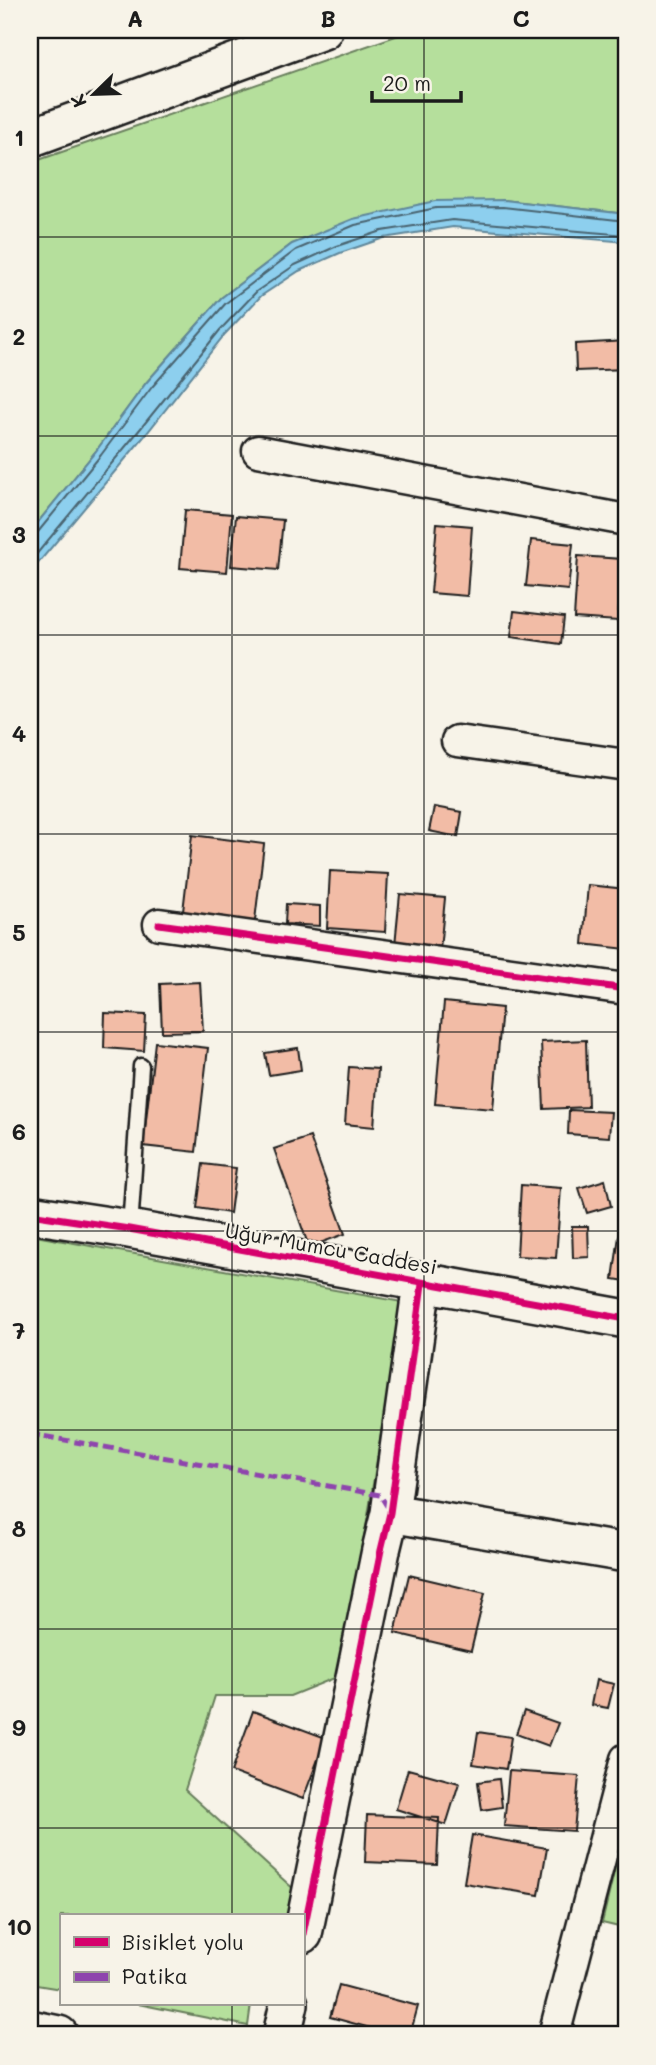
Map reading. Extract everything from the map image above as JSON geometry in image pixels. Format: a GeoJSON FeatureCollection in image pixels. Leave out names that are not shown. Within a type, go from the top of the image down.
{"type":"FeatureCollection","features":[{"type":"Feature","properties":{"kind":"street"},"geometry":{"type":"LineString","coordinates":[[30,138],[323,30]]}},
{"type":"Feature","properties":{"kind":"street"},"geometry":{"type":"LineString","coordinates":[[258,451],[626,520]]}},
{"type":"Feature","properties":{"kind":"street"},"geometry":{"type":"LineString","coordinates":[[457,741],[626,765]]}},
{"type":"Feature","properties":{"kind":"street"},"geometry":{"type":"LineString","coordinates":[[159,924],[626,989]]}},
{"type":"Feature","properties":{"kind":"street","name":"Uğur Mumcu Caddesi"},"geometry":{"type":"LineString","coordinates":[[30,1214],[130,1229],[626,1319]]}},
{"type":"Feature","properties":{"kind":"street"},"geometry":{"type":"LineString","coordinates":[[304,1929],[390,1513],[422,1284]]}},
{"type":"Feature","properties":{"kind":"street"},"geometry":{"type":"LineString","coordinates":[[390,1513],[626,1553]]}},
{"type":"Feature","properties":{"kind":"street"},"geometry":{"type":"LineString","coordinates":[[554,2035],[626,1759]]}},
{"type":"Feature","properties":{"kind":"street"},"geometry":{"type":"LineString","coordinates":[[282,2035],[289,2006]]}},
{"type":"Feature","properties":{"kind":"street"},"geometry":{"type":"LineString","coordinates":[[30,2029],[59,2035]]}},
{"type":"Feature","properties":{"kind":"lane"},"geometry":{"type":"LineString","coordinates":[[130,1229],[141,1066]]}},
{"type":"Feature","properties":{"kind":"green space"},"geometry":{"type":"Polygon","coordinates":[[[413,30],[626,30],[626,214],[504,200],[292,244],[221,298],[146,383],[96,451],[30,532],[30,163],[413,30]]]}},
{"type":"Feature","properties":{"kind":"green space"},"geometry":{"type":"Polygon","coordinates":[[[30,1235],[402,1302],[368,1516],[337,1677],[290,1696],[215,1696],[185,1790],[297,1892],[292,1914],[60,1914],[60,1989],[30,1984],[30,1235]]]}},
{"type":"Feature","properties":{"kind":"green space"},"geometry":{"type":"Polygon","coordinates":[[[626,1822],[626,1908],[619,1927],[602,1923],[626,1822]]]}},
{"type":"Feature","properties":{"kind":"green space"},"geometry":{"type":"Polygon","coordinates":[[[148,2006],[251,2006],[248,2026],[148,2006]]]}},
{"type":"Feature","properties":{"kind":"water"},"geometry":{"type":"Polygon","coordinates":[[[504,200],[626,214],[626,242],[453,227],[384,238],[299,271],[261,296],[225,334],[147,433],[30,573],[30,532],[96,451],[146,383],[221,298],[292,244],[353,219],[435,201],[504,200]]]}},
{"type":"Feature","properties":{"kind":"building"},"geometry":{"type":"Polygon","coordinates":[[[626,341],[626,369],[576,371],[575,344],[626,341]]]}},
{"type":"Feature","properties":{"kind":"building"},"geometry":{"type":"Polygon","coordinates":[[[185,510],[232,514],[227,572],[180,568],[185,510]]]}},
{"type":"Feature","properties":{"kind":"building"},"geometry":{"type":"Polygon","coordinates":[[[236,516],[283,520],[278,570],[231,566],[236,516]]]}},
{"type":"Feature","properties":{"kind":"building"},"geometry":{"type":"Polygon","coordinates":[[[437,523],[472,526],[467,596],[431,593],[437,523]]]}},
{"type":"Feature","properties":{"kind":"building"},"geometry":{"type":"Polygon","coordinates":[[[531,540],[573,544],[568,590],[526,586],[531,540]]]}},
{"type":"Feature","properties":{"kind":"building"},"geometry":{"type":"Polygon","coordinates":[[[578,556],[622,559],[618,621],[574,618],[578,556]]]}},
{"type":"Feature","properties":{"kind":"building"},"geometry":{"type":"Polygon","coordinates":[[[514,611],[564,617],[561,644],[511,637],[514,611]]]}},
{"type":"Feature","properties":{"kind":"building"},"geometry":{"type":"Polygon","coordinates":[[[434,807],[462,812],[458,837],[429,831],[434,807]]]}},
{"type":"Feature","properties":{"kind":"building"},"geometry":{"type":"Polygon","coordinates":[[[192,835],[264,844],[252,946],[180,937],[192,835]]]}},
{"type":"Feature","properties":{"kind":"building"},"geometry":{"type":"Polygon","coordinates":[[[330,871],[388,874],[385,932],[327,928],[330,871]]]}},
{"type":"Feature","properties":{"kind":"building"},"geometry":{"type":"Polygon","coordinates":[[[588,885],[626,889],[626,949],[583,944],[588,885]]]}},
{"type":"Feature","properties":{"kind":"building"},"geometry":{"type":"Polygon","coordinates":[[[400,894],[445,898],[439,960],[394,955],[400,894]]]}},
{"type":"Feature","properties":{"kind":"building"},"geometry":{"type":"Polygon","coordinates":[[[286,904],[320,906],[320,926],[285,924],[286,904]]]}},
{"type":"Feature","properties":{"kind":"building"},"geometry":{"type":"Polygon","coordinates":[[[200,982],[203,1031],[162,1032],[160,984],[200,982]]]}},
{"type":"Feature","properties":{"kind":"building"},"geometry":{"type":"Polygon","coordinates":[[[444,1002],[502,1008],[493,1109],[435,1104],[444,1002]]]}},
{"type":"Feature","properties":{"kind":"building"},"geometry":{"type":"Polygon","coordinates":[[[105,1013],[146,1015],[144,1051],[104,1048],[105,1013]]]}},
{"type":"Feature","properties":{"kind":"building"},"geometry":{"type":"Polygon","coordinates":[[[586,1040],[588,1107],[544,1109],[541,1042],[586,1040]]]}},
{"type":"Feature","properties":{"kind":"building"},"geometry":{"type":"Polygon","coordinates":[[[155,1042],[208,1048],[196,1152],[143,1146],[155,1042]]]}},
{"type":"Feature","properties":{"kind":"building"},"geometry":{"type":"Polygon","coordinates":[[[298,1048],[301,1070],[269,1075],[265,1053],[298,1048]]]}},
{"type":"Feature","properties":{"kind":"building"},"geometry":{"type":"Polygon","coordinates":[[[349,1067],[378,1069],[374,1127],[345,1124],[349,1067]]]}},
{"type":"Feature","properties":{"kind":"building"},"geometry":{"type":"Polygon","coordinates":[[[569,1110],[611,1112],[609,1137],[568,1134],[569,1110]]]}},
{"type":"Feature","properties":{"kind":"building"},"geometry":{"type":"Polygon","coordinates":[[[310,1137],[345,1234],[309,1247],[274,1149],[310,1137]]]}},
{"type":"Feature","properties":{"kind":"building"},"geometry":{"type":"Polygon","coordinates":[[[203,1164],[236,1168],[230,1213],[197,1208],[203,1164]]]}},
{"type":"Feature","properties":{"kind":"building"},"geometry":{"type":"Polygon","coordinates":[[[605,1180],[611,1206],[587,1213],[579,1188],[605,1180]]]}},
{"type":"Feature","properties":{"kind":"building"},"geometry":{"type":"Polygon","coordinates":[[[521,1185],[561,1188],[556,1258],[517,1256],[521,1185]]]}},
{"type":"Feature","properties":{"kind":"building"},"geometry":{"type":"Polygon","coordinates":[[[572,1226],[588,1226],[589,1257],[573,1258],[572,1226]]]}},
{"type":"Feature","properties":{"kind":"building"},"geometry":{"type":"Polygon","coordinates":[[[619,1236],[626,1237],[626,1281],[613,1279],[619,1236]]]}},
{"type":"Feature","properties":{"kind":"building"},"geometry":{"type":"Polygon","coordinates":[[[409,1575],[485,1593],[471,1651],[395,1633],[409,1575]]]}},
{"type":"Feature","properties":{"kind":"building"},"geometry":{"type":"Polygon","coordinates":[[[596,1680],[614,1684],[608,1708],[591,1705],[596,1680]]]}},
{"type":"Feature","properties":{"kind":"building"},"geometry":{"type":"Polygon","coordinates":[[[253,1711],[326,1738],[303,1799],[231,1772],[253,1711]]]}},
{"type":"Feature","properties":{"kind":"building"},"geometry":{"type":"Polygon","coordinates":[[[524,1711],[558,1723],[549,1746],[516,1734],[524,1711]]]}},
{"type":"Feature","properties":{"kind":"building"},"geometry":{"type":"Polygon","coordinates":[[[478,1732],[511,1737],[506,1769],[473,1764],[478,1732]]]}},
{"type":"Feature","properties":{"kind":"building"},"geometry":{"type":"Polygon","coordinates":[[[408,1769],[459,1783],[446,1825],[396,1809],[408,1769]]]}},
{"type":"Feature","properties":{"kind":"building"},"geometry":{"type":"Polygon","coordinates":[[[509,1771],[579,1776],[574,1831],[504,1826],[509,1771]]]}},
{"type":"Feature","properties":{"kind":"building"},"geometry":{"type":"Polygon","coordinates":[[[499,1779],[502,1807],[482,1810],[478,1782],[499,1779]]]}},
{"type":"Feature","properties":{"kind":"building"},"geometry":{"type":"Polygon","coordinates":[[[367,1815],[439,1818],[437,1865],[365,1862],[367,1815]]]}},
{"type":"Feature","properties":{"kind":"building"},"geometry":{"type":"Polygon","coordinates":[[[472,1835],[547,1848],[539,1895],[464,1883],[472,1835]]]}},
{"type":"Feature","properties":{"kind":"building"},"geometry":{"type":"Polygon","coordinates":[[[339,1985],[418,2006],[410,2035],[396,2035],[330,2017],[339,1985]]]}},
{"type":"Feature","properties":{"kind":"marked path"},"geometry":{"type":"LineString","coordinates":[[30,1434],[380,1495],[390,1511]]}},
{"type":"Feature","properties":{"kind":"cycle path"},"geometry":{"type":"LineString","coordinates":[[159,924],[626,989]]}},
{"type":"Feature","properties":{"kind":"cycle path"},"geometry":{"type":"LineString","coordinates":[[30,1214],[129,1229],[626,1319]]}},
{"type":"Feature","properties":{"kind":"cycle path"},"geometry":{"type":"LineString","coordinates":[[304,1929],[390,1513],[422,1284]]}}]}
